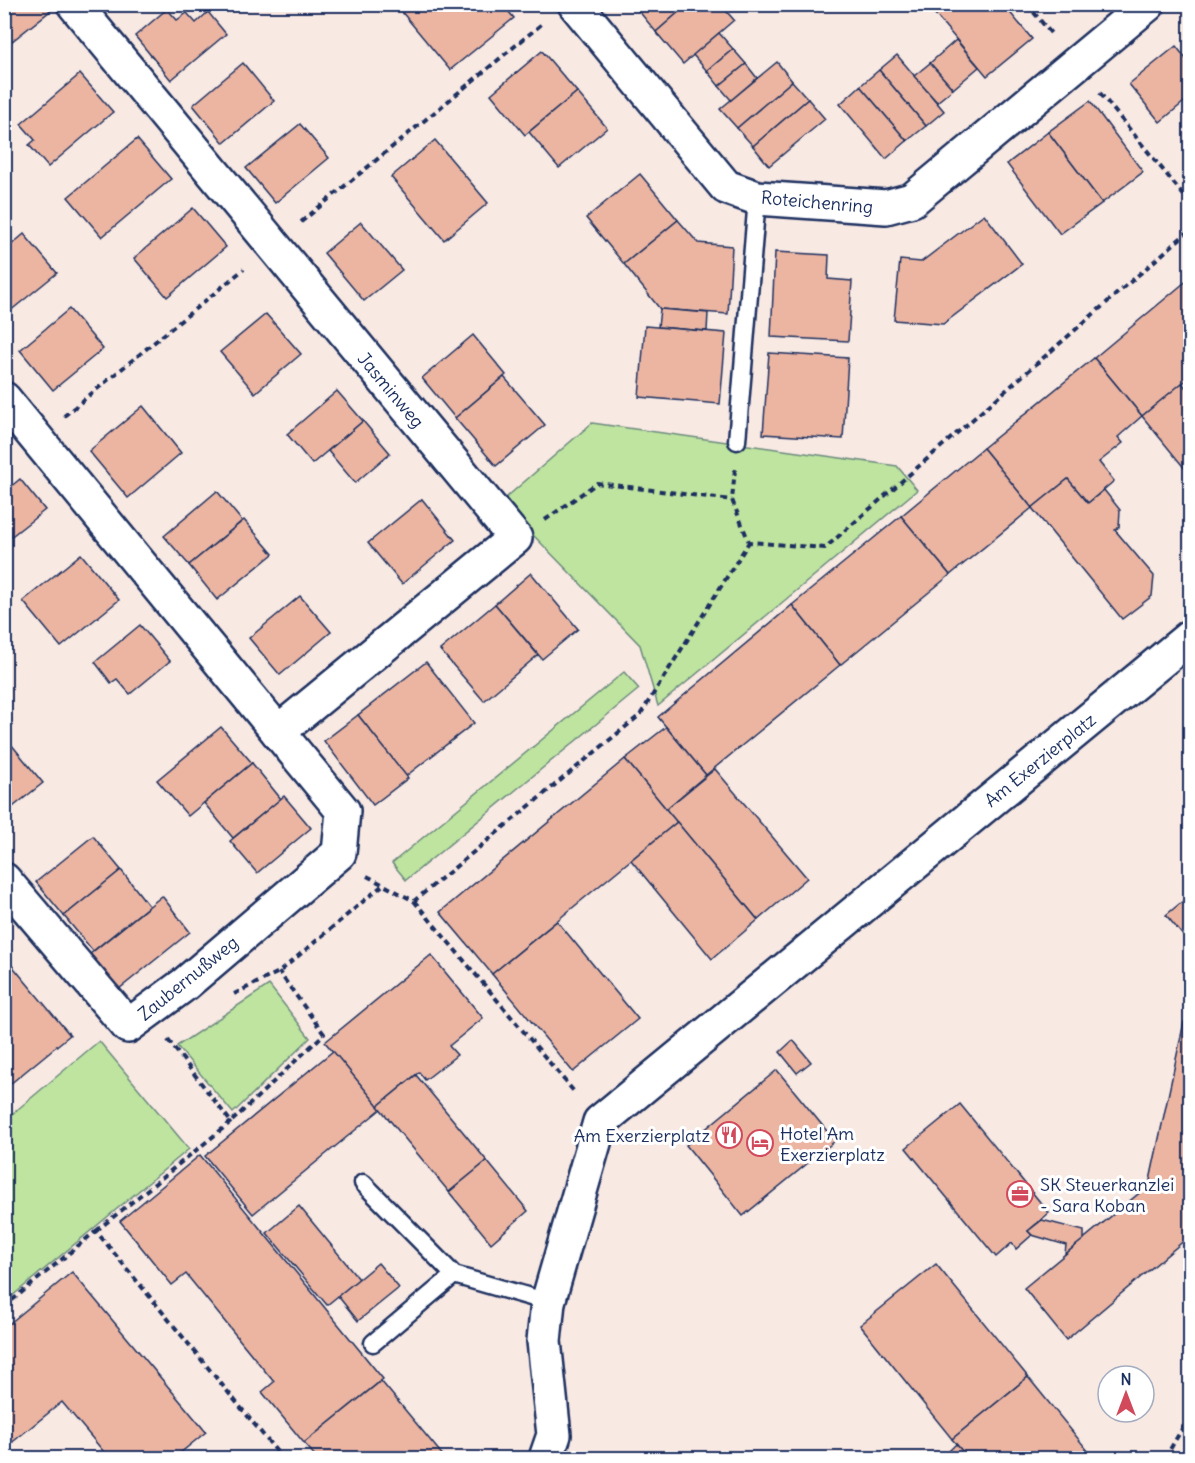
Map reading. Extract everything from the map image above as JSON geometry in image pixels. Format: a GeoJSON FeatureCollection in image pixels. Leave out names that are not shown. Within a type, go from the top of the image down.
{"type":"FeatureCollection","features":[{"type":"Feature","properties":{"kind":"street","name":"Jasminweg"},"geometry":{"type":"LineString","coordinates":[[74,4],[514,538]]}},
{"type":"Feature","properties":{"kind":"street","name":"Roteichenring"},"geometry":{"type":"LineString","coordinates":[[575,4],[726,187],[757,198],[886,207],[912,200],[1148,4]]}},
{"type":"Feature","properties":{"kind":"street"},"geometry":{"type":"LineString","coordinates":[[4,399],[343,811],[339,853]]}},
{"type":"Feature","properties":{"kind":"street"},"geometry":{"type":"LineString","coordinates":[[278,732],[514,538]]}},
{"type":"Feature","properties":{"kind":"street","name":"Am Exerzierplatz"},"geometry":{"type":"LineString","coordinates":[[600,1122],[1191,637]]}},
{"type":"Feature","properties":{"kind":"street","name":"Zaubernußweg"},"geometry":{"type":"LineString","coordinates":[[4,880],[128,1026],[185,984],[339,853]]}},
{"type":"Feature","properties":{"kind":"street"},"geometry":{"type":"LineString","coordinates":[[550,1447],[544,1341],[548,1302],[600,1122]]}},
{"type":"Feature","properties":{"kind":"lane"},"geometry":{"type":"LineString","coordinates":[[737,441],[757,198]]}},
{"type":"Feature","properties":{"kind":"lane"},"geometry":{"type":"LineString","coordinates":[[363,1183],[454,1275],[548,1302]]}},
{"type":"Feature","properties":{"kind":"lane"},"geometry":{"type":"LineString","coordinates":[[373,1342],[454,1275]]}},
{"type":"Feature","properties":{"kind":"path"},"geometry":{"type":"LineString","coordinates":[[1076,63],[1191,203]]}},
{"type":"Feature","properties":{"kind":"path"},"geometry":{"type":"LineString","coordinates":[[749,542],[825,548],[1191,230]]}},
{"type":"Feature","properties":{"kind":"path"},"geometry":{"type":"LineString","coordinates":[[737,441],[732,500],[749,542]]}},
{"type":"Feature","properties":{"kind":"path"},"geometry":{"type":"LineString","coordinates":[[514,538],[552,516],[597,483],[732,500]]}},
{"type":"Feature","properties":{"kind":"path"},"geometry":{"type":"LineString","coordinates":[[414,901],[640,715],[749,542]]}},
{"type":"Feature","properties":{"kind":"path"},"geometry":{"type":"LineString","coordinates":[[339,853],[354,869],[414,901],[600,1122]]}},
{"type":"Feature","properties":{"kind":"path"},"geometry":{"type":"LineString","coordinates":[[185,984],[205,1008],[279,972],[384,884]]}},
{"type":"Feature","properties":{"kind":"path"},"geometry":{"type":"LineString","coordinates":[[4,1306],[231,1122],[324,1034],[279,972]]}},
{"type":"Feature","properties":{"kind":"path"},"geometry":{"type":"LineString","coordinates":[[174,1032],[166,1038],[231,1122]]}},
{"type":"Feature","properties":{"kind":"path"},"geometry":{"type":"LineString","coordinates":[[96,1231],[282,1458]]}},
{"type":"Feature","properties":{"kind":"path"},"geometry":{"type":"LineString","coordinates":[[1165,1458],[1191,1415]]}},
{"type":"Feature","properties":{"kind":"path"},"geometry":{"type":"LineString","coordinates":[[270,1458],[277,1453]]}},
{"type":"Feature","properties":{"kind":"green space"},"geometry":{"type":"Polygon","coordinates":[[[592,423],[897,466],[917,490],[658,706],[640,645],[501,502],[592,423]]]}},
{"type":"Feature","properties":{"kind":"green space"},"geometry":{"type":"Polygon","coordinates":[[[624,672],[639,689],[406,880],[392,863],[624,672]]]}},
{"type":"Feature","properties":{"kind":"green space"},"geometry":{"type":"Polygon","coordinates":[[[269,985],[310,1038],[233,1113],[177,1046],[269,985]]]}},
{"type":"Feature","properties":{"kind":"green space"},"geometry":{"type":"Polygon","coordinates":[[[99,1041],[189,1149],[5,1302],[5,1120],[99,1041]]]}},
{"type":"Feature","properties":{"kind":"building"},"geometry":{"type":"Polygon","coordinates":[[[4,4],[45,4],[50,11],[11,42],[4,33],[4,4]]]}},
{"type":"Feature","properties":{"kind":"building"},"geometry":{"type":"Polygon","coordinates":[[[502,4],[514,18],[450,70],[396,5],[502,4]]]}},
{"type":"Feature","properties":{"kind":"building"},"geometry":{"type":"Polygon","coordinates":[[[633,4],[688,4],[656,32],[633,4]]]}},
{"type":"Feature","properties":{"kind":"building"},"geometry":{"type":"Polygon","coordinates":[[[688,4],[720,4],[734,20],[683,64],[656,32],[688,4]]]}},
{"type":"Feature","properties":{"kind":"building"},"geometry":{"type":"Polygon","coordinates":[[[932,4],[1003,4],[1032,39],[987,76],[929,7],[932,4]]]}},
{"type":"Feature","properties":{"kind":"building"},"geometry":{"type":"Polygon","coordinates":[[[167,9],[177,20],[187,13],[196,23],[208,12],[226,34],[171,80],[135,36],[167,9]]]}},
{"type":"Feature","properties":{"kind":"building"},"geometry":{"type":"Polygon","coordinates":[[[719,33],[733,49],[707,71],[693,55],[719,33]]]}},
{"type":"Feature","properties":{"kind":"building"},"geometry":{"type":"Polygon","coordinates":[[[956,40],[979,67],[953,89],[930,63],[956,40]]]}},
{"type":"Feature","properties":{"kind":"building"},"geometry":{"type":"Polygon","coordinates":[[[1176,46],[1190,64],[1190,97],[1160,122],[1129,84],[1176,46]]]}},
{"type":"Feature","properties":{"kind":"building"},"geometry":{"type":"Polygon","coordinates":[[[733,49],[746,64],[719,86],[707,71],[733,49]]]}},
{"type":"Feature","properties":{"kind":"building"},"geometry":{"type":"Polygon","coordinates":[[[542,51],[577,92],[525,135],[491,94],[542,51]]]}},
{"type":"Feature","properties":{"kind":"building"},"geometry":{"type":"Polygon","coordinates":[[[897,55],[944,111],[926,126],[879,70],[897,55]]]}},
{"type":"Feature","properties":{"kind":"building"},"geometry":{"type":"Polygon","coordinates":[[[777,62],[792,81],[737,128],[720,109],[777,62]]]}},
{"type":"Feature","properties":{"kind":"building"},"geometry":{"type":"Polygon","coordinates":[[[243,63],[274,101],[224,143],[193,105],[243,63]]]}},
{"type":"Feature","properties":{"kind":"building"},"geometry":{"type":"Polygon","coordinates":[[[930,63],[953,89],[937,102],[914,76],[930,63]]]}},
{"type":"Feature","properties":{"kind":"building"},"geometry":{"type":"Polygon","coordinates":[[[746,64],[757,78],[731,100],[719,86],[746,64]]]}},
{"type":"Feature","properties":{"kind":"building"},"geometry":{"type":"Polygon","coordinates":[[[879,70],[926,126],[907,141],[860,86],[879,70]]]}},
{"type":"Feature","properties":{"kind":"building"},"geometry":{"type":"Polygon","coordinates":[[[80,74],[113,112],[48,167],[29,145],[35,140],[21,124],[80,74]]]}},
{"type":"Feature","properties":{"kind":"building"},"geometry":{"type":"Polygon","coordinates":[[[792,81],[808,99],[753,146],[737,128],[792,81]]]}},
{"type":"Feature","properties":{"kind":"building"},"geometry":{"type":"Polygon","coordinates":[[[860,86],[907,141],[886,159],[840,104],[860,86]]]}},
{"type":"Feature","properties":{"kind":"building"},"geometry":{"type":"Polygon","coordinates":[[[577,92],[607,128],[559,168],[529,132],[577,92]]]}},
{"type":"Feature","properties":{"kind":"building"},"geometry":{"type":"Polygon","coordinates":[[[808,99],[825,119],[769,166],[753,146],[808,99]]]}},
{"type":"Feature","properties":{"kind":"building"},"geometry":{"type":"Polygon","coordinates":[[[1090,101],[1143,172],[1102,203],[1048,132],[1090,101]]]}},
{"type":"Feature","properties":{"kind":"building"},"geometry":{"type":"Polygon","coordinates":[[[300,124],[329,158],[275,203],[246,168],[300,124]]]}},
{"type":"Feature","properties":{"kind":"building"},"geometry":{"type":"Polygon","coordinates":[[[1048,132],[1102,203],[1060,234],[1007,164],[1048,132]]]}},
{"type":"Feature","properties":{"kind":"building"},"geometry":{"type":"Polygon","coordinates":[[[137,139],[171,179],[102,237],[68,197],[137,139]]]}},
{"type":"Feature","properties":{"kind":"building"},"geometry":{"type":"Polygon","coordinates":[[[435,140],[488,203],[444,240],[391,177],[435,140]]]}},
{"type":"Feature","properties":{"kind":"building"},"geometry":{"type":"Polygon","coordinates":[[[640,174],[678,220],[624,264],[586,218],[640,174]]]}},
{"type":"Feature","properties":{"kind":"building"},"geometry":{"type":"Polygon","coordinates":[[[193,208],[226,247],[167,297],[134,258],[193,208]]]}},
{"type":"Feature","properties":{"kind":"building"},"geometry":{"type":"Polygon","coordinates":[[[984,214],[1022,264],[943,324],[894,320],[900,260],[921,262],[984,214]]]}},
{"type":"Feature","properties":{"kind":"building"},"geometry":{"type":"Polygon","coordinates":[[[678,220],[698,243],[732,246],[728,314],[660,309],[624,264],[678,220]]]}},
{"type":"Feature","properties":{"kind":"building"},"geometry":{"type":"Polygon","coordinates":[[[361,222],[402,270],[364,301],[324,253],[361,222]]]}},
{"type":"Feature","properties":{"kind":"building"},"geometry":{"type":"Polygon","coordinates":[[[24,234],[57,273],[4,316],[4,251],[24,234]]]}},
{"type":"Feature","properties":{"kind":"building"},"geometry":{"type":"Polygon","coordinates":[[[775,252],[829,255],[828,279],[852,281],[848,341],[771,337],[775,252]]]}},
{"type":"Feature","properties":{"kind":"building"},"geometry":{"type":"Polygon","coordinates":[[[1190,278],[1190,377],[1142,416],[1094,358],[1190,278]]]}},
{"type":"Feature","properties":{"kind":"building"},"geometry":{"type":"Polygon","coordinates":[[[69,309],[103,349],[53,390],[20,350],[69,309]]]}},
{"type":"Feature","properties":{"kind":"building"},"geometry":{"type":"Polygon","coordinates":[[[660,309],[708,313],[707,331],[658,327],[660,309]]]}},
{"type":"Feature","properties":{"kind":"building"},"geometry":{"type":"Polygon","coordinates":[[[266,314],[301,354],[255,393],[220,352],[266,314]]]}},
{"type":"Feature","properties":{"kind":"building"},"geometry":{"type":"Polygon","coordinates":[[[645,326],[726,333],[720,404],[639,397],[645,326]]]}},
{"type":"Feature","properties":{"kind":"building"},"geometry":{"type":"Polygon","coordinates":[[[473,335],[506,375],[455,418],[422,378],[473,335]]]}},
{"type":"Feature","properties":{"kind":"building"},"geometry":{"type":"Polygon","coordinates":[[[769,353],[848,358],[843,439],[763,434],[769,353]]]}},
{"type":"Feature","properties":{"kind":"building"},"geometry":{"type":"Polygon","coordinates":[[[1094,358],[1142,416],[1118,437],[1123,443],[1099,462],[1114,481],[1088,503],[1068,479],[1032,508],[983,448],[1094,358]]]}},
{"type":"Feature","properties":{"kind":"building"},"geometry":{"type":"Polygon","coordinates":[[[504,377],[545,425],[496,466],[455,418],[504,377]]]}},
{"type":"Feature","properties":{"kind":"building"},"geometry":{"type":"Polygon","coordinates":[[[1182,383],[1190,393],[1190,475],[1142,416],[1182,383]]]}},
{"type":"Feature","properties":{"kind":"building"},"geometry":{"type":"Polygon","coordinates":[[[337,391],[363,421],[312,464],[287,434],[337,391]]]}},
{"type":"Feature","properties":{"kind":"building"},"geometry":{"type":"Polygon","coordinates":[[[143,406],[181,453],[128,498],[89,451],[143,406]]]}},
{"type":"Feature","properties":{"kind":"building"},"geometry":{"type":"Polygon","coordinates":[[[363,421],[390,453],[355,483],[328,451],[363,421]]]}},
{"type":"Feature","properties":{"kind":"building"},"geometry":{"type":"Polygon","coordinates":[[[983,448],[1032,508],[950,575],[901,516],[983,448]]]}},
{"type":"Feature","properties":{"kind":"building"},"geometry":{"type":"Polygon","coordinates":[[[20,479],[45,510],[4,542],[4,492],[20,479]]]}},
{"type":"Feature","properties":{"kind":"building"},"geometry":{"type":"Polygon","coordinates":[[[1068,479],[1088,503],[1104,490],[1120,510],[1119,527],[1115,530],[1154,576],[1152,596],[1122,619],[1032,508],[1068,479]]]}},
{"type":"Feature","properties":{"kind":"building"},"geometry":{"type":"Polygon","coordinates":[[[217,491],[242,521],[189,565],[164,536],[217,491]]]}},
{"type":"Feature","properties":{"kind":"building"},"geometry":{"type":"Polygon","coordinates":[[[422,499],[455,540],[402,584],[368,543],[422,499]]]}},
{"type":"Feature","properties":{"kind":"building"},"geometry":{"type":"Polygon","coordinates":[[[901,516],[950,575],[840,665],[792,605],[901,516]]]}},
{"type":"Feature","properties":{"kind":"building"},"geometry":{"type":"Polygon","coordinates":[[[244,520],[273,554],[217,600],[189,565],[244,520]]]}},
{"type":"Feature","properties":{"kind":"building"},"geometry":{"type":"Polygon","coordinates":[[[81,554],[119,600],[61,647],[23,601],[81,554]]]}},
{"type":"Feature","properties":{"kind":"building"},"geometry":{"type":"Polygon","coordinates":[[[531,573],[578,629],[542,659],[495,604],[531,573]]]}},
{"type":"Feature","properties":{"kind":"building"},"geometry":{"type":"Polygon","coordinates":[[[300,596],[331,632],[280,675],[249,638],[300,596]]]}},
{"type":"Feature","properties":{"kind":"building"},"geometry":{"type":"Polygon","coordinates":[[[495,604],[538,655],[484,701],[440,650],[495,604]]]}},
{"type":"Feature","properties":{"kind":"building"},"geometry":{"type":"Polygon","coordinates":[[[792,605],[840,665],[706,775],[658,717],[792,605]]]}},
{"type":"Feature","properties":{"kind":"building"},"geometry":{"type":"Polygon","coordinates":[[[140,625],[170,661],[130,694],[117,679],[111,683],[95,662],[140,625]]]}},
{"type":"Feature","properties":{"kind":"building"},"geometry":{"type":"Polygon","coordinates":[[[426,662],[474,723],[406,776],[358,715],[426,662]]]}},
{"type":"Feature","properties":{"kind":"building"},"geometry":{"type":"Polygon","coordinates":[[[358,715],[408,778],[373,805],[324,741],[358,715]]]}},
{"type":"Feature","properties":{"kind":"building"},"geometry":{"type":"Polygon","coordinates":[[[221,727],[252,763],[188,816],[157,780],[221,727]]]}},
{"type":"Feature","properties":{"kind":"building"},"geometry":{"type":"Polygon","coordinates":[[[666,727],[706,775],[666,809],[625,759],[666,727]]]}},
{"type":"Feature","properties":{"kind":"building"},"geometry":{"type":"Polygon","coordinates":[[[6,738],[43,783],[4,814],[4,739],[6,738]]]}},
{"type":"Feature","properties":{"kind":"building"},"geometry":{"type":"Polygon","coordinates":[[[625,759],[677,822],[492,974],[440,912],[625,759]]]}},
{"type":"Feature","properties":{"kind":"building"},"geometry":{"type":"Polygon","coordinates":[[[252,763],[281,799],[233,838],[204,803],[252,763]]]}},
{"type":"Feature","properties":{"kind":"building"},"geometry":{"type":"Polygon","coordinates":[[[715,769],[807,878],[758,920],[666,809],[715,769]]]}},
{"type":"Feature","properties":{"kind":"building"},"geometry":{"type":"Polygon","coordinates":[[[284,796],[311,828],[257,873],[230,841],[284,796]]]}},
{"type":"Feature","properties":{"kind":"building"},"geometry":{"type":"Polygon","coordinates":[[[677,822],[758,920],[712,959],[631,860],[677,822]]]}},
{"type":"Feature","properties":{"kind":"building"},"geometry":{"type":"Polygon","coordinates":[[[93,836],[121,870],[64,916],[36,882],[93,836]]]}},
{"type":"Feature","properties":{"kind":"building"},"geometry":{"type":"Polygon","coordinates":[[[121,870],[149,906],[93,951],[64,916],[121,870]]]}},
{"type":"Feature","properties":{"kind":"building"},"geometry":{"type":"Polygon","coordinates":[[[1190,895],[1190,944],[1166,915],[1190,895]]]}},
{"type":"Feature","properties":{"kind":"building"},"geometry":{"type":"Polygon","coordinates":[[[162,896],[190,932],[119,989],[90,954],[162,896]]]}},
{"type":"Feature","properties":{"kind":"building"},"geometry":{"type":"Polygon","coordinates":[[[557,921],[638,1019],[573,1072],[492,974],[557,921]]]}},
{"type":"Feature","properties":{"kind":"building"},"geometry":{"type":"Polygon","coordinates":[[[431,955],[483,1018],[449,1046],[457,1055],[425,1080],[419,1072],[378,1106],[325,1042],[431,955]]]}},
{"type":"Feature","properties":{"kind":"building"},"geometry":{"type":"Polygon","coordinates":[[[4,956],[70,1035],[4,1089],[4,956]]]}},
{"type":"Feature","properties":{"kind":"building"},"geometry":{"type":"Polygon","coordinates":[[[1184,1022],[1190,1024],[1190,1243],[1186,1239],[1066,1340],[1024,1288],[1149,1185],[1184,1022]]]}},
{"type":"Feature","properties":{"kind":"building"},"geometry":{"type":"Polygon","coordinates":[[[793,1040],[811,1062],[797,1073],[780,1052],[793,1040]]]}},
{"type":"Feature","properties":{"kind":"building"},"geometry":{"type":"Polygon","coordinates":[[[333,1051],[381,1109],[253,1214],[205,1156],[333,1051]]]}},
{"type":"Feature","properties":{"kind":"building","name":"Hotel Am Exerzierplatz"},"geometry":{"type":"Polygon","coordinates":[[[777,1070],[835,1141],[743,1216],[686,1145],[777,1070]]]}},
{"type":"Feature","properties":{"kind":"building"},"geometry":{"type":"Polygon","coordinates":[[[416,1075],[487,1161],[449,1192],[378,1106],[416,1075]]]}},
{"type":"Feature","properties":{"kind":"building"},"geometry":{"type":"Polygon","coordinates":[[[960,1104],[1049,1213],[1028,1231],[1032,1235],[1016,1249],[1012,1243],[996,1257],[906,1148],[960,1104]]]}},
{"type":"Feature","properties":{"kind":"building"},"geometry":{"type":"Polygon","coordinates":[[[200,1155],[383,1379],[304,1443],[262,1392],[274,1382],[186,1274],[172,1285],[120,1221],[200,1155]]]}},
{"type":"Feature","properties":{"kind":"building"},"geometry":{"type":"Polygon","coordinates":[[[487,1161],[528,1211],[491,1243],[449,1192],[487,1161]]]}},
{"type":"Feature","properties":{"kind":"building"},"geometry":{"type":"Polygon","coordinates":[[[299,1206],[359,1279],[327,1305],[267,1233],[299,1206]]]}},
{"type":"Feature","properties":{"kind":"building"},"geometry":{"type":"Polygon","coordinates":[[[1042,1220],[1084,1231],[1084,1239],[1065,1254],[1066,1245],[1032,1235],[1028,1231],[1042,1220]]]}},
{"type":"Feature","properties":{"kind":"building"},"geometry":{"type":"Polygon","coordinates":[[[378,1263],[399,1288],[358,1321],[338,1296],[378,1263]]]}},
{"type":"Feature","properties":{"kind":"building"},"geometry":{"type":"Polygon","coordinates":[[[936,1264],[1028,1377],[952,1439],[860,1325],[936,1264]]]}},
{"type":"Feature","properties":{"kind":"building"},"geometry":{"type":"Polygon","coordinates":[[[72,1272],[206,1432],[174,1458],[109,1458],[62,1402],[4,1449],[4,1328],[72,1272]]]}},
{"type":"Feature","properties":{"kind":"building"},"geometry":{"type":"Polygon","coordinates":[[[1028,1377],[1089,1452],[1081,1458],[968,1458],[952,1439],[1028,1377]]]}},
{"type":"Feature","properties":{"kind":"building"},"geometry":{"type":"Polygon","coordinates":[[[381,1381],[445,1458],[317,1458],[304,1443],[381,1381]]]}},
{"type":"Feature","properties":{"kind":"building"},"geometry":{"type":"Polygon","coordinates":[[[956,1444],[968,1458],[942,1458],[956,1444]]]}},
{"type":"Feature","properties":{"kind":"place","name":"Am Exerzierplatz"},"geometry":{"type":"Point","coordinates":[729,1135]}},
{"type":"Feature","properties":{"kind":"place","name":"Hotel Am Exerzierplatz"},"geometry":{"type":"Point","coordinates":[760,1143]}},
{"type":"Feature","properties":{"kind":"place","name":"SK Steuerkanzlei - Sara Koban"},"geometry":{"type":"Point","coordinates":[1020,1194]}}]}
